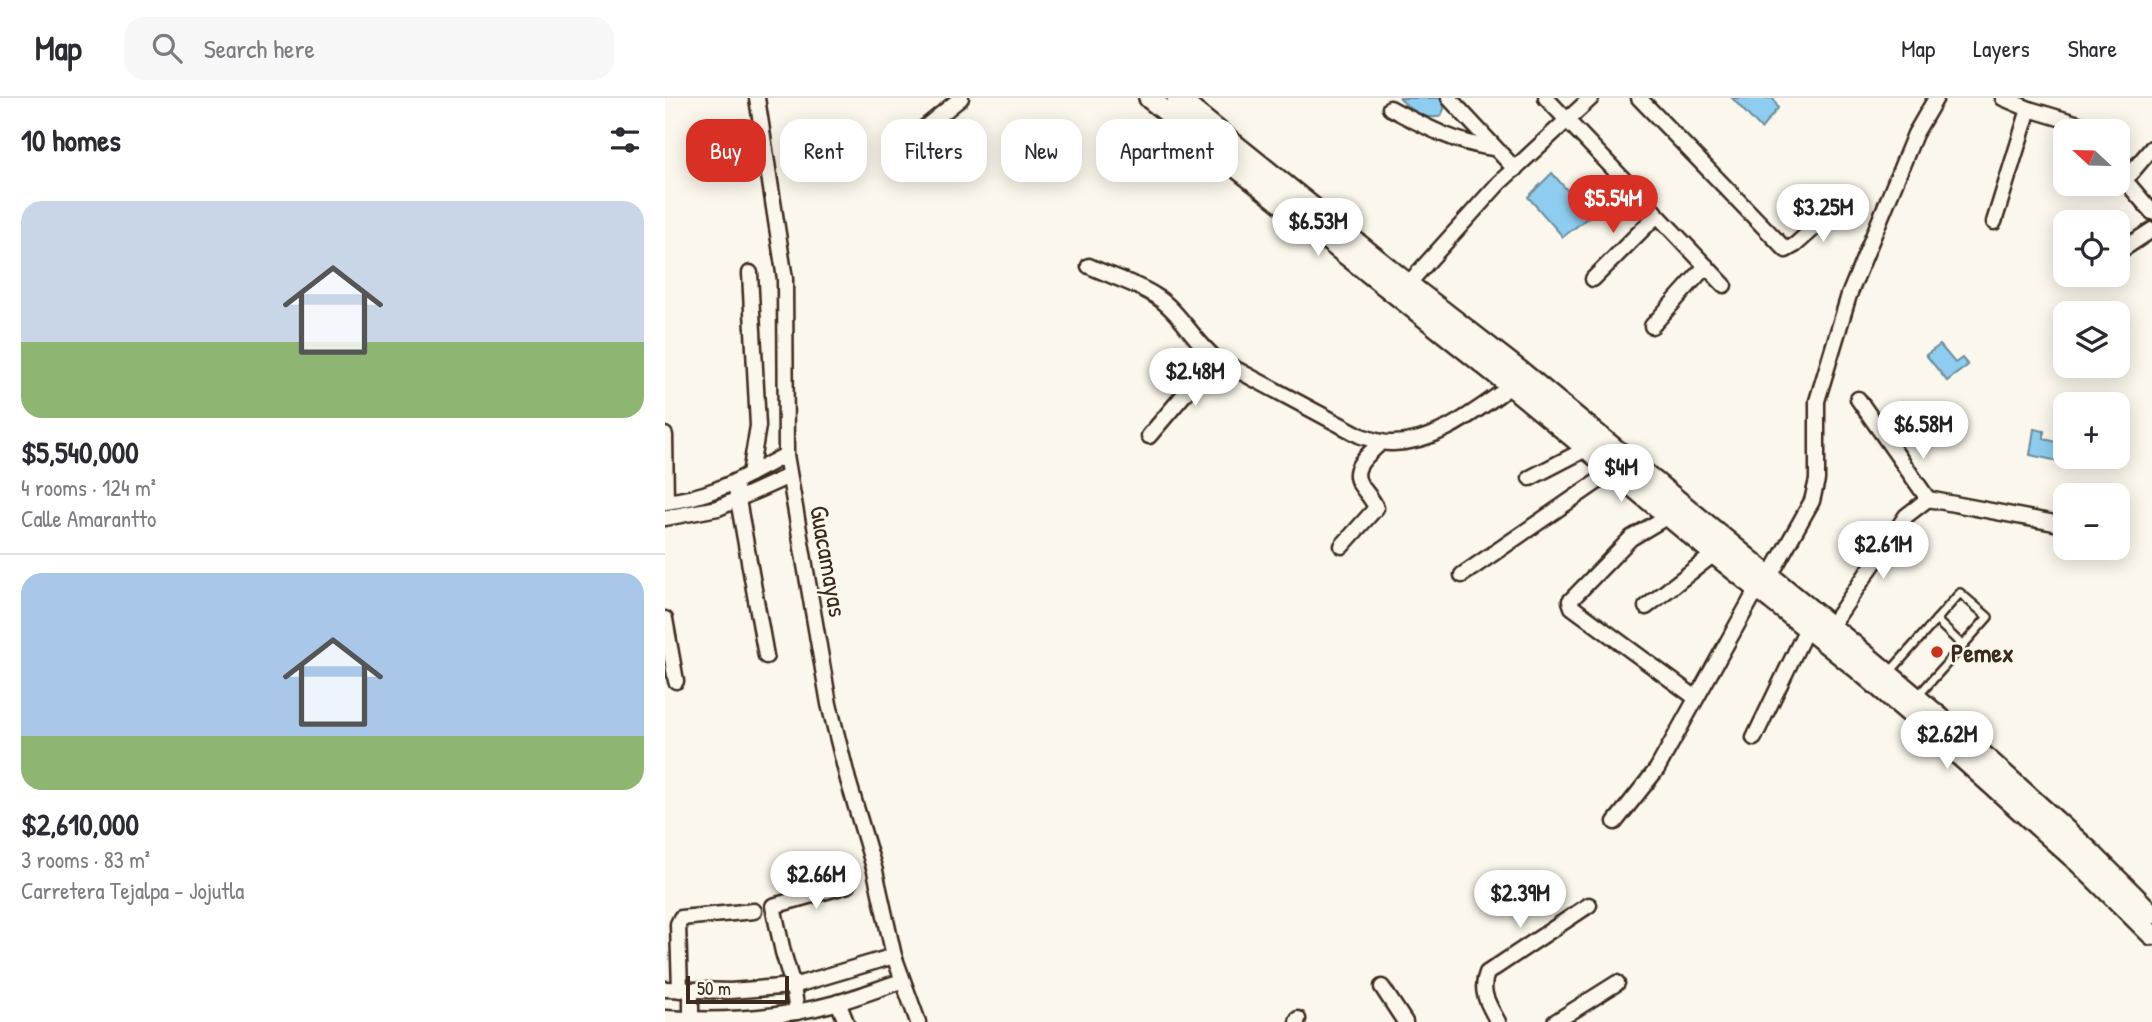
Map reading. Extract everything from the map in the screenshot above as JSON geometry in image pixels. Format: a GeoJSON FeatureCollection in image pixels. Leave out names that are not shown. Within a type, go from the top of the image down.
{"type":"FeatureCollection","features":[{"type":"Feature","properties":{"kind":"main road"},"geometry":{"type":"LineString","coordinates":[[1149,98],[1763,582],[1807,628],[1952,748],[2079,863],[2152,935]]}},
{"type":"Feature","properties":{"kind":"main road"},"geometry":{"type":"LineString","coordinates":[[1177,98],[1524,374],[1602,456],[1714,554],[1831,626],[1916,697],[2089,851],[2152,914]]}},
{"type":"Feature","properties":{"kind":"street","name":"Guacamayas"},"geometry":{"type":"LineString","coordinates":[[757,98],[785,279],[786,455],[789,476],[829,704],[875,871],[894,956],[918,1022]]}},
{"type":"Feature","properties":{"kind":"street"},"geometry":{"type":"LineString","coordinates":[[935,119],[961,98]]}},
{"type":"Feature","properties":{"kind":"street"},"geometry":{"type":"LineString","coordinates":[[1449,98],[1515,169]]}},
{"type":"Feature","properties":{"kind":"street"},"geometry":{"type":"LineString","coordinates":[[1546,98],[1724,285]]}},
{"type":"Feature","properties":{"kind":"street"},"geometry":{"type":"LineString","coordinates":[[1408,284],[1499,183],[1591,98]]}},
{"type":"Feature","properties":{"kind":"street"},"geometry":{"type":"LineString","coordinates":[[1639,98],[1786,250],[1795,246],[1838,207]]}},
{"type":"Feature","properties":{"kind":"street"},"geometry":{"type":"LineString","coordinates":[[1615,822],[1657,769],[1812,501],[1817,480],[1817,401],[1849,295],[1915,134],[1936,98]]}},
{"type":"Feature","properties":{"kind":"street"},"geometry":{"type":"LineString","coordinates":[[2003,98],[2062,119]]}},
{"type":"Feature","properties":{"kind":"street"},"geometry":{"type":"LineString","coordinates":[[1390,107],[1436,132],[1471,145],[1493,148]]}},
{"type":"Feature","properties":{"kind":"street"},"geometry":{"type":"LineString","coordinates":[[1993,222],[2029,109]]}},
{"type":"Feature","properties":{"kind":"street"},"geometry":{"type":"LineString","coordinates":[[2130,168],[2152,148]]}},
{"type":"Feature","properties":{"kind":"street"},"geometry":{"type":"LineString","coordinates":[[2130,186],[2152,212]]}},
{"type":"Feature","properties":{"kind":"street"},"geometry":{"type":"LineString","coordinates":[[1593,279],[1657,215]]}},
{"type":"Feature","properties":{"kind":"street"},"geometry":{"type":"LineString","coordinates":[[2130,244],[2152,230]]}},
{"type":"Feature","properties":{"kind":"street"},"geometry":{"type":"LineString","coordinates":[[1089,266],[1154,295],[1165,304],[1202,348],[1215,358],[1361,436],[1381,442],[1392,444],[1417,440],[1451,427],[1511,386]]}},
{"type":"Feature","properties":{"kind":"street"},"geometry":{"type":"LineString","coordinates":[[1652,326],[1706,266]]}},
{"type":"Feature","properties":{"kind":"street"},"geometry":{"type":"LineString","coordinates":[[750,273],[758,426],[750,474]]}},
{"type":"Feature","properties":{"kind":"street"},"geometry":{"type":"LineString","coordinates":[[1149,436],[1215,358]]}},
{"type":"Feature","properties":{"kind":"street"},"geometry":{"type":"LineString","coordinates":[[1857,399],[1928,499],[2053,523]]}},
{"type":"Feature","properties":{"kind":"street"},"geometry":{"type":"LineString","coordinates":[[665,435],[665,502],[717,491],[786,455]]}},
{"type":"Feature","properties":{"kind":"street"},"geometry":{"type":"LineString","coordinates":[[1342,546],[1376,508],[1358,481],[1357,475],[1358,467],[1381,442]]}},
{"type":"Feature","properties":{"kind":"street"},"geometry":{"type":"LineString","coordinates":[[1530,478],[1602,456]]}},
{"type":"Feature","properties":{"kind":"street"},"geometry":{"type":"LineString","coordinates":[[1462,575],[1602,456]]}},
{"type":"Feature","properties":{"kind":"street"},"geometry":{"type":"LineString","coordinates":[[665,518],[696,514],[737,500],[789,476]]}},
{"type":"Feature","properties":{"kind":"street"},"geometry":{"type":"LineString","coordinates":[[735,483],[767,656]]}},
{"type":"Feature","properties":{"kind":"street"},"geometry":{"type":"LineString","coordinates":[[1831,626],[1906,516],[1928,499]]}},
{"type":"Feature","properties":{"kind":"street"},"geometry":{"type":"LineString","coordinates":[[1668,516],[1631,538],[1570,601],[1572,607],[1696,698]]}},
{"type":"Feature","properties":{"kind":"street"},"geometry":{"type":"LineString","coordinates":[[1646,607],[1714,554]]}},
{"type":"Feature","properties":{"kind":"street"},"geometry":{"type":"LineString","coordinates":[[665,619],[676,681]]}},
{"type":"Feature","properties":{"kind":"street"},"geometry":{"type":"LineString","coordinates":[[1754,738],[1807,628]]}},
{"type":"Feature","properties":{"kind":"street"},"geometry":{"type":"LineString","coordinates":[[797,1012],[773,906],[848,885]]}},
{"type":"Feature","properties":{"kind":"street"},"geometry":{"type":"LineString","coordinates":[[1498,1022],[1483,994],[1483,981],[1487,973],[1589,905]]}},
{"type":"Feature","properties":{"kind":"street"},"geometry":{"type":"LineString","coordinates":[[691,1022],[678,924],[681,918],[754,911]]}},
{"type":"Feature","properties":{"kind":"street"},"geometry":{"type":"LineString","coordinates":[[665,989],[730,991],[793,986],[894,956]]}},
{"type":"Feature","properties":{"kind":"street"},"geometry":{"type":"LineString","coordinates":[[665,1018],[691,1022],[765,1020],[838,1002],[902,981]]}},
{"type":"Feature","properties":{"kind":"street"},"geometry":{"type":"LineString","coordinates":[[1555,1022],[1617,983]]}},
{"type":"Feature","properties":{"kind":"street"},"geometry":{"type":"LineString","coordinates":[[1382,987],[1405,1022]]}},
{"type":"Feature","properties":{"kind":"street"},"geometry":{"type":"LineString","coordinates":[[838,1002],[846,1022]]}},
{"type":"Feature","properties":{"kind":"lane"},"geometry":{"type":"LineString","coordinates":[[1888,674],[1960,593],[1987,617],[1916,697]]}},
{"type":"Feature","properties":{"kind":"lane"},"geometry":{"type":"LineString","coordinates":[[1936,620],[1962,645]]}},
{"type":"Feature","properties":{"kind":"water"},"geometry":{"type":"Polygon","coordinates":[[[1400,98],[1440,98],[1443,99],[1444,109],[1441,116],[1424,116],[1408,107],[1400,98]]]}},
{"type":"Feature","properties":{"kind":"water"},"geometry":{"type":"Polygon","coordinates":[[[1732,98],[1773,98],[1778,108],[1761,129],[1732,98]]]}},
{"type":"Feature","properties":{"kind":"water"},"geometry":{"type":"Polygon","coordinates":[[[1552,173],[1590,216],[1563,237],[1528,197],[1552,173]]]}},
{"type":"Feature","properties":{"kind":"water"},"geometry":{"type":"Polygon","coordinates":[[[1940,345],[1955,363],[1962,358],[1968,365],[1947,381],[1926,355],[1940,345]]]}},
{"type":"Feature","properties":{"kind":"water"},"geometry":{"type":"Polygon","coordinates":[[[2034,429],[2044,431],[2044,439],[2053,441],[2053,460],[2030,455],[2034,429]]]}},
{"type":"Feature","properties":{"kind":"place","name":"Pemex"},"geometry":{"type":"Point","coordinates":[1937,652]}}]}
